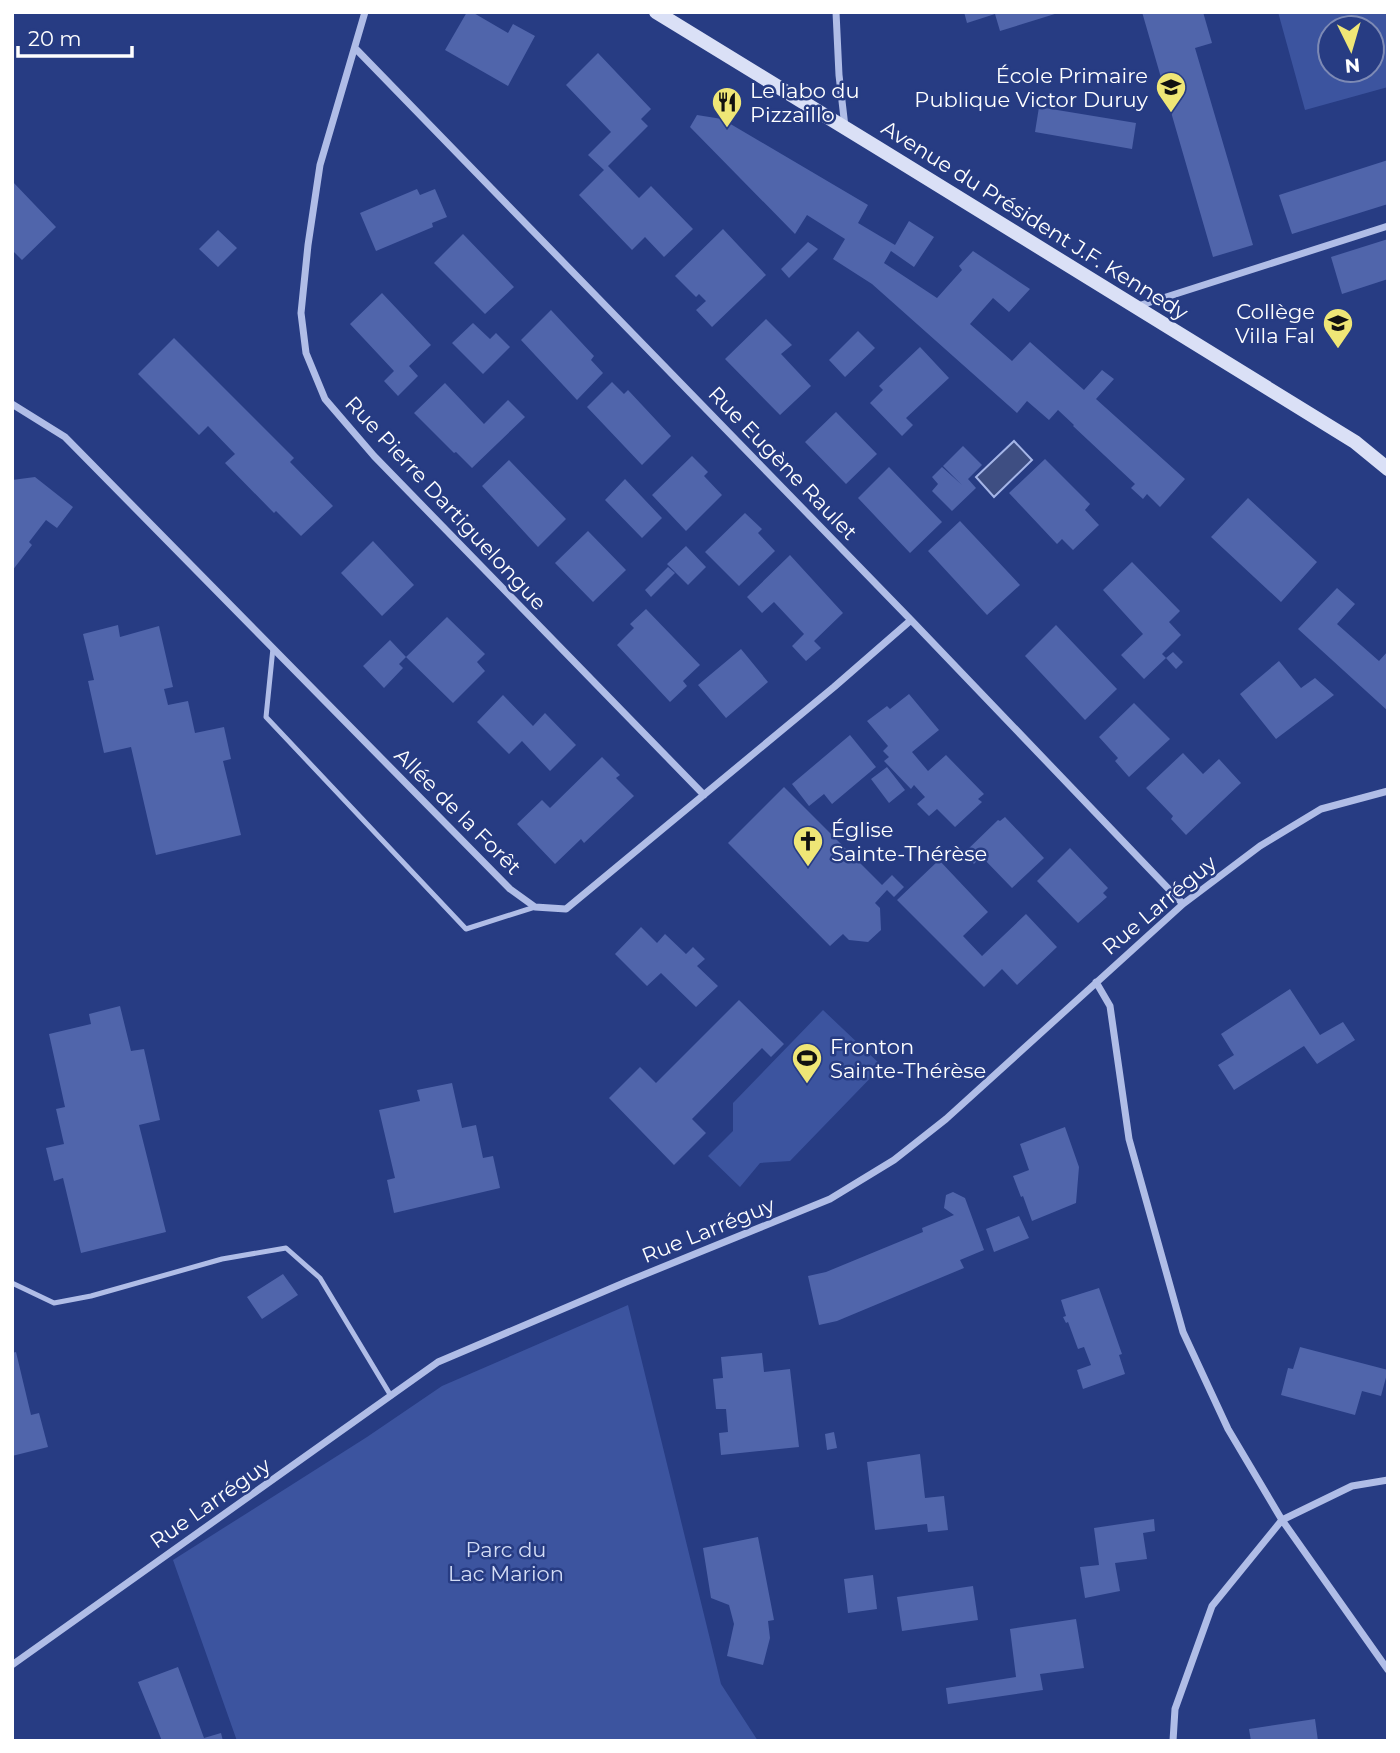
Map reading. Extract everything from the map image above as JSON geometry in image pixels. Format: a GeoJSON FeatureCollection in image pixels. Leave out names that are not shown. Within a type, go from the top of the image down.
{"type":"FeatureCollection","features":[{"type":"Feature","properties":{"kind":"street","name":"Rue Pierre Dartiguelongue"},"geometry":{"type":"LineString","coordinates":[[365,12],[320,165],[308,245],[301,313],[306,354],[325,399],[374,456],[704,795]]}},
{"type":"Feature","properties":{"kind":"street","name":"Avenue du Président J.F. Kennedy"},"geometry":{"type":"LineString","coordinates":[[656,12],[1355,442],[1388,469]]}},
{"type":"Feature","properties":{"kind":"street"},"geometry":{"type":"LineString","coordinates":[[836,12],[845,128]]}},
{"type":"Feature","properties":{"kind":"street","name":"Rue Eugène Raulet"},"geometry":{"type":"LineString","coordinates":[[355,48],[1183,904]]}},
{"type":"Feature","properties":{"kind":"street"},"geometry":{"type":"LineString","coordinates":[[1134,307],[1388,226]]}},
{"type":"Feature","properties":{"kind":"street","name":"Allée de la Forêt"},"geometry":{"type":"LineString","coordinates":[[12,404],[65,437],[510,888],[535,907]]}},
{"type":"Feature","properties":{"kind":"street"},"geometry":{"type":"LineString","coordinates":[[535,907],[566,909],[911,620]]}},
{"type":"Feature","properties":{"kind":"street","name":"Rue Larréguy"},"geometry":{"type":"LineString","coordinates":[[12,1665],[439,1362],[830,1199],[894,1160],[946,1119],[1183,904],[1260,846],[1321,809],[1388,791]]}},
{"type":"Feature","properties":{"kind":"street"},"geometry":{"type":"LineString","coordinates":[[1096,982],[1111,1006],[1129,1139],[1183,1332],[1228,1429],[1282,1520],[1388,1670]]}},
{"type":"Feature","properties":{"kind":"street"},"geometry":{"type":"LineString","coordinates":[[1173,1741],[1175,1709],[1212,1606],[1282,1520],[1352,1486],[1388,1480]]}},
{"type":"Feature","properties":{"kind":"lane"},"geometry":{"type":"LineString","coordinates":[[273,648],[266,717],[466,929],[535,907]]}},
{"type":"Feature","properties":{"kind":"lane"},"geometry":{"type":"LineString","coordinates":[[12,1283],[54,1303],[91,1296],[222,1259],[286,1248],[320,1278],[391,1396]]}},
{"type":"Feature","properties":{"kind":"green space"},"geometry":{"type":"Polygon","coordinates":[[[1278,12],[1388,12],[1388,87],[1305,110],[1278,12]]]}},
{"type":"Feature","properties":{"kind":"green space","name":"Fronton Sainte-Thérèse"},"geometry":{"type":"Polygon","coordinates":[[[823,1010],[882,1066],[790,1161],[760,1163],[740,1187],[708,1156],[733,1131],[733,1103],[823,1010]]]}},
{"type":"Feature","properties":{"kind":"green space","name":"Parc du Lac Marion"},"geometry":{"type":"Polygon","coordinates":[[[628,1305],[721,1684],[758,1741],[237,1741],[173,1560],[442,1386],[628,1305]]]}},
{"type":"Feature","properties":{"kind":"shaded area"},"geometry":{"type":"Polygon","coordinates":[[[1014,441],[1032,460],[994,497],[976,477],[1014,441]]]}},
{"type":"Feature","properties":{"kind":"building"},"geometry":{"type":"Polygon","coordinates":[[[467,12],[472,12],[508,33],[513,24],[535,36],[508,86],[445,50],[467,12]]]}},
{"type":"Feature","properties":{"kind":"building"},"geometry":{"type":"Polygon","coordinates":[[[964,12],[1058,13],[1000,31],[995,14],[967,23],[964,12]]]}},
{"type":"Feature","properties":{"kind":"building"},"geometry":{"type":"Polygon","coordinates":[[[1142,12],[1203,12],[1212,43],[1195,48],[1253,245],[1213,257],[1142,12]]]}},
{"type":"Feature","properties":{"kind":"building"},"geometry":{"type":"Polygon","coordinates":[[[598,53],[651,109],[641,119],[648,126],[608,166],[639,198],[651,186],[693,229],[664,257],[645,237],[632,250],[579,195],[604,170],[588,155],[611,132],[566,85],[598,53]]]}},
{"type":"Feature","properties":{"kind":"building"},"geometry":{"type":"Polygon","coordinates":[[[1039,107],[1136,123],[1132,149],[1035,132],[1039,107]]]}},
{"type":"Feature","properties":{"kind":"building"},"geometry":{"type":"Polygon","coordinates":[[[697,115],[722,119],[868,205],[858,223],[895,245],[909,221],[934,237],[914,267],[891,251],[884,263],[937,298],[962,270],[959,266],[973,251],[1030,289],[1009,312],[993,298],[970,324],[1012,361],[1030,342],[1084,390],[1102,370],[1114,379],[1096,399],[1185,479],[1160,507],[1147,494],[1143,499],[1131,488],[1135,484],[1058,410],[1049,420],[1027,401],[1017,413],[872,284],[833,259],[845,239],[807,215],[795,234],[690,127],[697,115]]]}},
{"type":"Feature","properties":{"kind":"building"},"geometry":{"type":"Polygon","coordinates":[[[1388,160],[1388,204],[1292,234],[1279,195],[1388,160]]]}},
{"type":"Feature","properties":{"kind":"building"},"geometry":{"type":"Polygon","coordinates":[[[12,181],[56,227],[22,260],[12,250],[12,181]]]}},
{"type":"Feature","properties":{"kind":"building"},"geometry":{"type":"Polygon","coordinates":[[[417,189],[420,195],[435,189],[447,217],[432,223],[433,227],[376,251],[360,213],[417,189]]]}},
{"type":"Feature","properties":{"kind":"building"},"geometry":{"type":"Polygon","coordinates":[[[723,229],[766,275],[712,327],[696,310],[706,301],[699,294],[696,297],[675,276],[723,229]]]}},
{"type":"Feature","properties":{"kind":"building"},"geometry":{"type":"Polygon","coordinates":[[[218,230],[237,248],[218,267],[199,249],[218,230]]]}},
{"type":"Feature","properties":{"kind":"building"},"geometry":{"type":"Polygon","coordinates":[[[463,234],[514,287],[485,314],[434,263],[463,234]]]}},
{"type":"Feature","properties":{"kind":"building"},"geometry":{"type":"Polygon","coordinates":[[[1388,239],[1388,279],[1342,294],[1331,257],[1388,239]]]}},
{"type":"Feature","properties":{"kind":"building"},"geometry":{"type":"Polygon","coordinates":[[[808,242],[818,249],[789,278],[781,269],[808,242]]]}},
{"type":"Feature","properties":{"kind":"building"},"geometry":{"type":"Polygon","coordinates":[[[382,293],[431,345],[409,366],[418,376],[398,396],[384,381],[394,371],[350,324],[382,293]]]}},
{"type":"Feature","properties":{"kind":"building"},"geometry":{"type":"Polygon","coordinates":[[[551,310],[594,356],[591,360],[603,373],[577,400],[521,340],[551,310]]]}},
{"type":"Feature","properties":{"kind":"building"},"geometry":{"type":"Polygon","coordinates":[[[766,319],[792,345],[781,354],[811,386],[780,415],[725,359],[766,319]]]}},
{"type":"Feature","properties":{"kind":"building"},"geometry":{"type":"Polygon","coordinates":[[[473,323],[490,339],[496,333],[510,347],[483,374],[452,343],[473,323]]]}},
{"type":"Feature","properties":{"kind":"building"},"geometry":{"type":"Polygon","coordinates":[[[858,331],[875,348],[845,377],[829,360],[858,331]]]}},
{"type":"Feature","properties":{"kind":"building"},"geometry":{"type":"Polygon","coordinates":[[[174,338],[294,458],[290,462],[333,506],[301,536],[276,511],[274,513],[225,463],[235,454],[208,426],[199,435],[138,374],[174,338]]]}},
{"type":"Feature","properties":{"kind":"building"},"geometry":{"type":"Polygon","coordinates":[[[920,347],[949,378],[906,418],[913,425],[902,436],[870,403],[883,390],[879,386],[920,347]]]}},
{"type":"Feature","properties":{"kind":"building"},"geometry":{"type":"Polygon","coordinates":[[[612,382],[624,394],[628,390],[671,436],[642,465],[587,407],[612,382]]]}},
{"type":"Feature","properties":{"kind":"building"},"geometry":{"type":"Polygon","coordinates":[[[445,383],[484,424],[508,400],[525,417],[472,468],[414,413],[445,383]]]}},
{"type":"Feature","properties":{"kind":"building"},"geometry":{"type":"Polygon","coordinates":[[[836,412],[877,454],[846,484],[805,442],[836,412]]]}},
{"type":"Feature","properties":{"kind":"building"},"geometry":{"type":"Polygon","coordinates":[[[963,446],[982,465],[968,479],[976,488],[952,511],[932,491],[938,484],[932,477],[942,467],[962,485],[943,466],[963,446]]]}},
{"type":"Feature","properties":{"kind":"building"},"geometry":{"type":"Polygon","coordinates":[[[692,456],[708,472],[704,476],[722,495],[686,531],[652,495],[692,456]]]}},
{"type":"Feature","properties":{"kind":"building"},"geometry":{"type":"Polygon","coordinates":[[[1045,459],[1090,504],[1085,510],[1099,525],[1073,550],[1062,539],[1057,544],[1009,493],[1045,459]]]}},
{"type":"Feature","properties":{"kind":"building"},"geometry":{"type":"Polygon","coordinates":[[[509,460],[566,519],[538,547],[482,486],[509,460]]]}},
{"type":"Feature","properties":{"kind":"building"},"geometry":{"type":"Polygon","coordinates":[[[889,467],[942,522],[910,553],[858,498],[889,467]]]}},
{"type":"Feature","properties":{"kind":"building"},"geometry":{"type":"Polygon","coordinates":[[[35,477],[73,507],[57,528],[46,520],[29,542],[32,545],[12,571],[12,480],[35,477]]]}},
{"type":"Feature","properties":{"kind":"building"},"geometry":{"type":"Polygon","coordinates":[[[625,479],[662,518],[642,538],[605,500],[625,479]]]}},
{"type":"Feature","properties":{"kind":"building"},"geometry":{"type":"Polygon","coordinates":[[[1248,498],[1317,562],[1281,602],[1211,537],[1248,498]]]}},
{"type":"Feature","properties":{"kind":"building"},"geometry":{"type":"Polygon","coordinates":[[[745,513],[762,529],[758,533],[775,551],[739,586],[705,552],[745,513]]]}},
{"type":"Feature","properties":{"kind":"building"},"geometry":{"type":"Polygon","coordinates":[[[960,521],[1020,585],[987,615],[928,551],[960,521]]]}},
{"type":"Feature","properties":{"kind":"building"},"geometry":{"type":"Polygon","coordinates":[[[588,531],[626,570],[593,602],[555,563],[588,531]]]}},
{"type":"Feature","properties":{"kind":"building"},"geometry":{"type":"Polygon","coordinates":[[[373,541],[414,585],[382,616],[341,573],[373,541]]]}},
{"type":"Feature","properties":{"kind":"building"},"geometry":{"type":"Polygon","coordinates":[[[686,546],[706,567],[688,585],[667,564],[686,546]]]}},
{"type":"Feature","properties":{"kind":"building"},"geometry":{"type":"Polygon","coordinates":[[[790,555],[843,613],[814,641],[821,648],[806,661],[792,646],[804,634],[774,602],[762,613],[747,597],[790,555]]]}},
{"type":"Feature","properties":{"kind":"building"},"geometry":{"type":"Polygon","coordinates":[[[1132,562],[1180,611],[1169,622],[1181,635],[1162,654],[1166,658],[1144,679],[1121,655],[1143,634],[1103,590],[1132,562]]]}},
{"type":"Feature","properties":{"kind":"building"},"geometry":{"type":"Polygon","coordinates":[[[668,567],[675,573],[651,597],[645,590],[668,567]]]}},
{"type":"Feature","properties":{"kind":"building"},"geometry":{"type":"Polygon","coordinates":[[[1337,588],[1355,604],[1337,624],[1379,661],[1388,651],[1388,711],[1298,629],[1337,588]]]}},
{"type":"Feature","properties":{"kind":"building"},"geometry":{"type":"Polygon","coordinates":[[[646,609],[700,665],[683,681],[687,686],[670,702],[617,645],[634,628],[630,624],[646,609]]]}},
{"type":"Feature","properties":{"kind":"building"},"geometry":{"type":"Polygon","coordinates":[[[447,617],[485,654],[477,662],[485,671],[453,703],[406,657],[447,617]]]}},
{"type":"Feature","properties":{"kind":"building"},"geometry":{"type":"Polygon","coordinates":[[[118,625],[120,637],[159,626],[173,687],[164,689],[168,705],[188,701],[195,733],[224,727],[231,759],[223,761],[241,835],[156,855],[131,747],[104,753],[88,681],[94,680],[83,634],[118,625]]]}},
{"type":"Feature","properties":{"kind":"building"},"geometry":{"type":"Polygon","coordinates":[[[1056,625],[1117,689],[1085,720],[1025,656],[1056,625]]]}},
{"type":"Feature","properties":{"kind":"building"},"geometry":{"type":"Polygon","coordinates":[[[390,640],[406,657],[399,664],[403,668],[384,688],[363,666],[390,640]]]}},
{"type":"Feature","properties":{"kind":"building"},"geometry":{"type":"Polygon","coordinates":[[[741,649],[768,682],[726,718],[698,685],[741,649]]]}},
{"type":"Feature","properties":{"kind":"building"},"geometry":{"type":"Polygon","coordinates":[[[1173,652],[1183,662],[1176,669],[1166,658],[1173,652]]]}},
{"type":"Feature","properties":{"kind":"building"},"geometry":{"type":"Polygon","coordinates":[[[1279,661],[1301,688],[1315,678],[1334,695],[1276,739],[1240,694],[1279,661]]]}},
{"type":"Feature","properties":{"kind":"building"},"geometry":{"type":"Polygon","coordinates":[[[909,694],[939,730],[912,752],[928,771],[946,755],[984,794],[978,799],[982,802],[955,827],[937,809],[929,816],[917,804],[925,797],[914,785],[911,789],[884,761],[889,757],[883,751],[888,746],[867,721],[887,706],[890,709],[909,694]]]}},
{"type":"Feature","properties":{"kind":"building"},"geometry":{"type":"Polygon","coordinates":[[[503,695],[533,726],[545,713],[576,745],[550,771],[522,741],[509,754],[477,722],[503,695]]]}},
{"type":"Feature","properties":{"kind":"building"},"geometry":{"type":"Polygon","coordinates":[[[1134,703],[1170,739],[1129,777],[1115,761],[1118,758],[1099,737],[1134,703]]]}},
{"type":"Feature","properties":{"kind":"building"},"geometry":{"type":"Polygon","coordinates":[[[850,735],[876,767],[832,804],[824,794],[809,806],[792,784],[850,735]]]}},
{"type":"Feature","properties":{"kind":"building"},"geometry":{"type":"Polygon","coordinates":[[[1183,753],[1203,774],[1219,759],[1241,783],[1186,835],[1171,819],[1173,816],[1146,788],[1183,753]]]}},
{"type":"Feature","properties":{"kind":"building"},"geometry":{"type":"Polygon","coordinates":[[[602,757],[620,775],[616,778],[634,796],[584,843],[581,839],[555,864],[517,824],[542,800],[550,808],[602,757]]]}},
{"type":"Feature","properties":{"kind":"building"},"geometry":{"type":"Polygon","coordinates":[[[887,767],[905,790],[889,803],[871,779],[887,767]]]}},
{"type":"Feature","properties":{"kind":"building","name":"Église Sainte-Thérèse"},"geometry":{"type":"Polygon","coordinates":[[[784,787],[882,885],[892,875],[904,887],[894,897],[887,890],[875,903],[880,908],[881,930],[868,942],[849,940],[843,934],[830,946],[728,843],[784,787]]]}},
{"type":"Feature","properties":{"kind":"building"},"geometry":{"type":"Polygon","coordinates":[[[1005,817],[1044,858],[1012,888],[981,856],[974,864],[964,853],[998,820],[1005,817]]]}},
{"type":"Feature","properties":{"kind":"building"},"geometry":{"type":"Polygon","coordinates":[[[1070,848],[1108,888],[1103,893],[1107,897],[1078,923],[1037,881],[1070,848]]]}},
{"type":"Feature","properties":{"kind":"building"},"geometry":{"type":"Polygon","coordinates":[[[939,860],[988,912],[963,936],[982,956],[1026,914],[1057,947],[1017,985],[1002,969],[984,987],[897,900],[939,860]]]}},
{"type":"Feature","properties":{"kind":"building"},"geometry":{"type":"Polygon","coordinates":[[[641,927],[657,943],[665,934],[686,954],[693,947],[705,959],[697,966],[718,986],[696,1007],[661,973],[647,986],[615,954],[641,927]]]}},
{"type":"Feature","properties":{"kind":"building"},"geometry":{"type":"Polygon","coordinates":[[[1290,989],[1320,1035],[1343,1022],[1355,1040],[1317,1064],[1304,1046],[1234,1090],[1218,1065],[1234,1055],[1221,1034],[1290,989]]]}},
{"type":"Feature","properties":{"kind":"building"},"geometry":{"type":"Polygon","coordinates":[[[739,1000],[784,1044],[771,1057],[762,1048],[692,1119],[706,1133],[674,1165],[609,1098],[640,1067],[656,1083],[739,1000]]]}},
{"type":"Feature","properties":{"kind":"building"},"geometry":{"type":"Polygon","coordinates":[[[120,1006],[131,1051],[144,1049],[160,1120],[139,1125],[166,1232],[81,1253],[63,1178],[54,1181],[46,1148],[64,1144],[56,1109],[65,1107],[49,1034],[91,1024],[89,1014],[120,1006]]]}},
{"type":"Feature","properties":{"kind":"building"},"geometry":{"type":"Polygon","coordinates":[[[452,1083],[462,1128],[476,1125],[483,1158],[493,1156],[500,1188],[394,1213],[387,1180],[395,1178],[379,1110],[420,1101],[417,1090],[452,1083]]]}},
{"type":"Feature","properties":{"kind":"building"},"geometry":{"type":"Polygon","coordinates":[[[1065,1127],[1079,1167],[1076,1203],[1032,1221],[1013,1176],[1029,1170],[1020,1144],[1065,1127]]]}},
{"type":"Feature","properties":{"kind":"building"},"geometry":{"type":"Polygon","coordinates":[[[953,1192],[965,1198],[984,1250],[960,1260],[964,1268],[837,1321],[819,1325],[808,1276],[826,1272],[923,1232],[922,1228],[954,1215],[944,1208],[946,1195],[953,1192]]]}},
{"type":"Feature","properties":{"kind":"building"},"geometry":{"type":"Polygon","coordinates":[[[1019,1216],[1029,1238],[994,1252],[986,1229],[1019,1216]]]}},
{"type":"Feature","properties":{"kind":"building"},"geometry":{"type":"Polygon","coordinates":[[[283,1274],[298,1295],[262,1319],[247,1297],[283,1274]]]}},
{"type":"Feature","properties":{"kind":"building"},"geometry":{"type":"Polygon","coordinates":[[[1099,1288],[1122,1354],[1119,1355],[1125,1374],[1083,1389],[1077,1370],[1091,1365],[1084,1347],[1078,1349],[1068,1322],[1066,1323],[1063,1317],[1066,1316],[1061,1300],[1099,1288]]]}},
{"type":"Feature","properties":{"kind":"building"},"geometry":{"type":"Polygon","coordinates":[[[1300,1347],[1388,1370],[1381,1396],[1362,1391],[1355,1415],[1281,1395],[1288,1368],[1293,1369],[1300,1347]]]}},
{"type":"Feature","properties":{"kind":"building"},"geometry":{"type":"Polygon","coordinates":[[[16,1352],[31,1415],[39,1413],[48,1447],[12,1456],[12,1353],[16,1352]]]}},
{"type":"Feature","properties":{"kind":"building"},"geometry":{"type":"Polygon","coordinates":[[[762,1353],[764,1372],[790,1369],[799,1447],[721,1455],[719,1433],[728,1432],[726,1409],[716,1409],[713,1379],[723,1378],[721,1357],[762,1353]]]}},
{"type":"Feature","properties":{"kind":"building"},"geometry":{"type":"Polygon","coordinates":[[[834,1432],[837,1448],[827,1450],[825,1434],[834,1432]]]}},
{"type":"Feature","properties":{"kind":"building"},"geometry":{"type":"Polygon","coordinates":[[[920,1454],[925,1498],[944,1496],[948,1530],[928,1532],[927,1524],[875,1530],[867,1462],[920,1454]]]}},
{"type":"Feature","properties":{"kind":"building"},"geometry":{"type":"Polygon","coordinates":[[[1154,1519],[1155,1531],[1143,1533],[1147,1559],[1115,1563],[1120,1591],[1085,1598],[1080,1567],[1099,1565],[1094,1528],[1154,1519]]]}},
{"type":"Feature","properties":{"kind":"building"},"geometry":{"type":"Polygon","coordinates":[[[758,1537],[774,1620],[768,1621],[770,1638],[763,1665],[727,1656],[734,1624],[729,1605],[711,1598],[703,1548],[758,1537]]]}},
{"type":"Feature","properties":{"kind":"building"},"geometry":{"type":"Polygon","coordinates":[[[873,1575],[877,1609],[848,1613],[844,1579],[873,1575]]]}},
{"type":"Feature","properties":{"kind":"building"},"geometry":{"type":"Polygon","coordinates":[[[973,1586],[978,1620],[902,1631],[897,1597],[973,1586]]]}},
{"type":"Feature","properties":{"kind":"building"},"geometry":{"type":"Polygon","coordinates":[[[1076,1619],[1084,1668],[1040,1674],[1043,1690],[948,1704],[946,1688],[1016,1677],[1010,1629],[1076,1619]]]}},
{"type":"Feature","properties":{"kind":"building"},"geometry":{"type":"Polygon","coordinates":[[[178,1667],[204,1738],[221,1733],[223,1741],[162,1741],[138,1682],[178,1667]]]}},
{"type":"Feature","properties":{"kind":"building"},"geometry":{"type":"Polygon","coordinates":[[[1315,1719],[1318,1741],[1251,1741],[1249,1729],[1315,1719]]]}},
{"type":"Feature","properties":{"kind":"place","name":"École Primaire Publique Victor Duruy"},"geometry":{"type":"Point","coordinates":[1171,114]}},
{"type":"Feature","properties":{"kind":"place","name":"Le labo du Pizzaillo"},"geometry":{"type":"Point","coordinates":[727,129]}},
{"type":"Feature","properties":{"kind":"place","name":"Collège Villa Fal"},"geometry":{"type":"Point","coordinates":[1338,350]}},
{"type":"Feature","properties":{"kind":"place","name":"Église Sainte-Thérèse"},"geometry":{"type":"Point","coordinates":[808,868]}},
{"type":"Feature","properties":{"kind":"place","name":"Fronton Sainte-Thérèse"},"geometry":{"type":"Point","coordinates":[807,1085]}}]}
